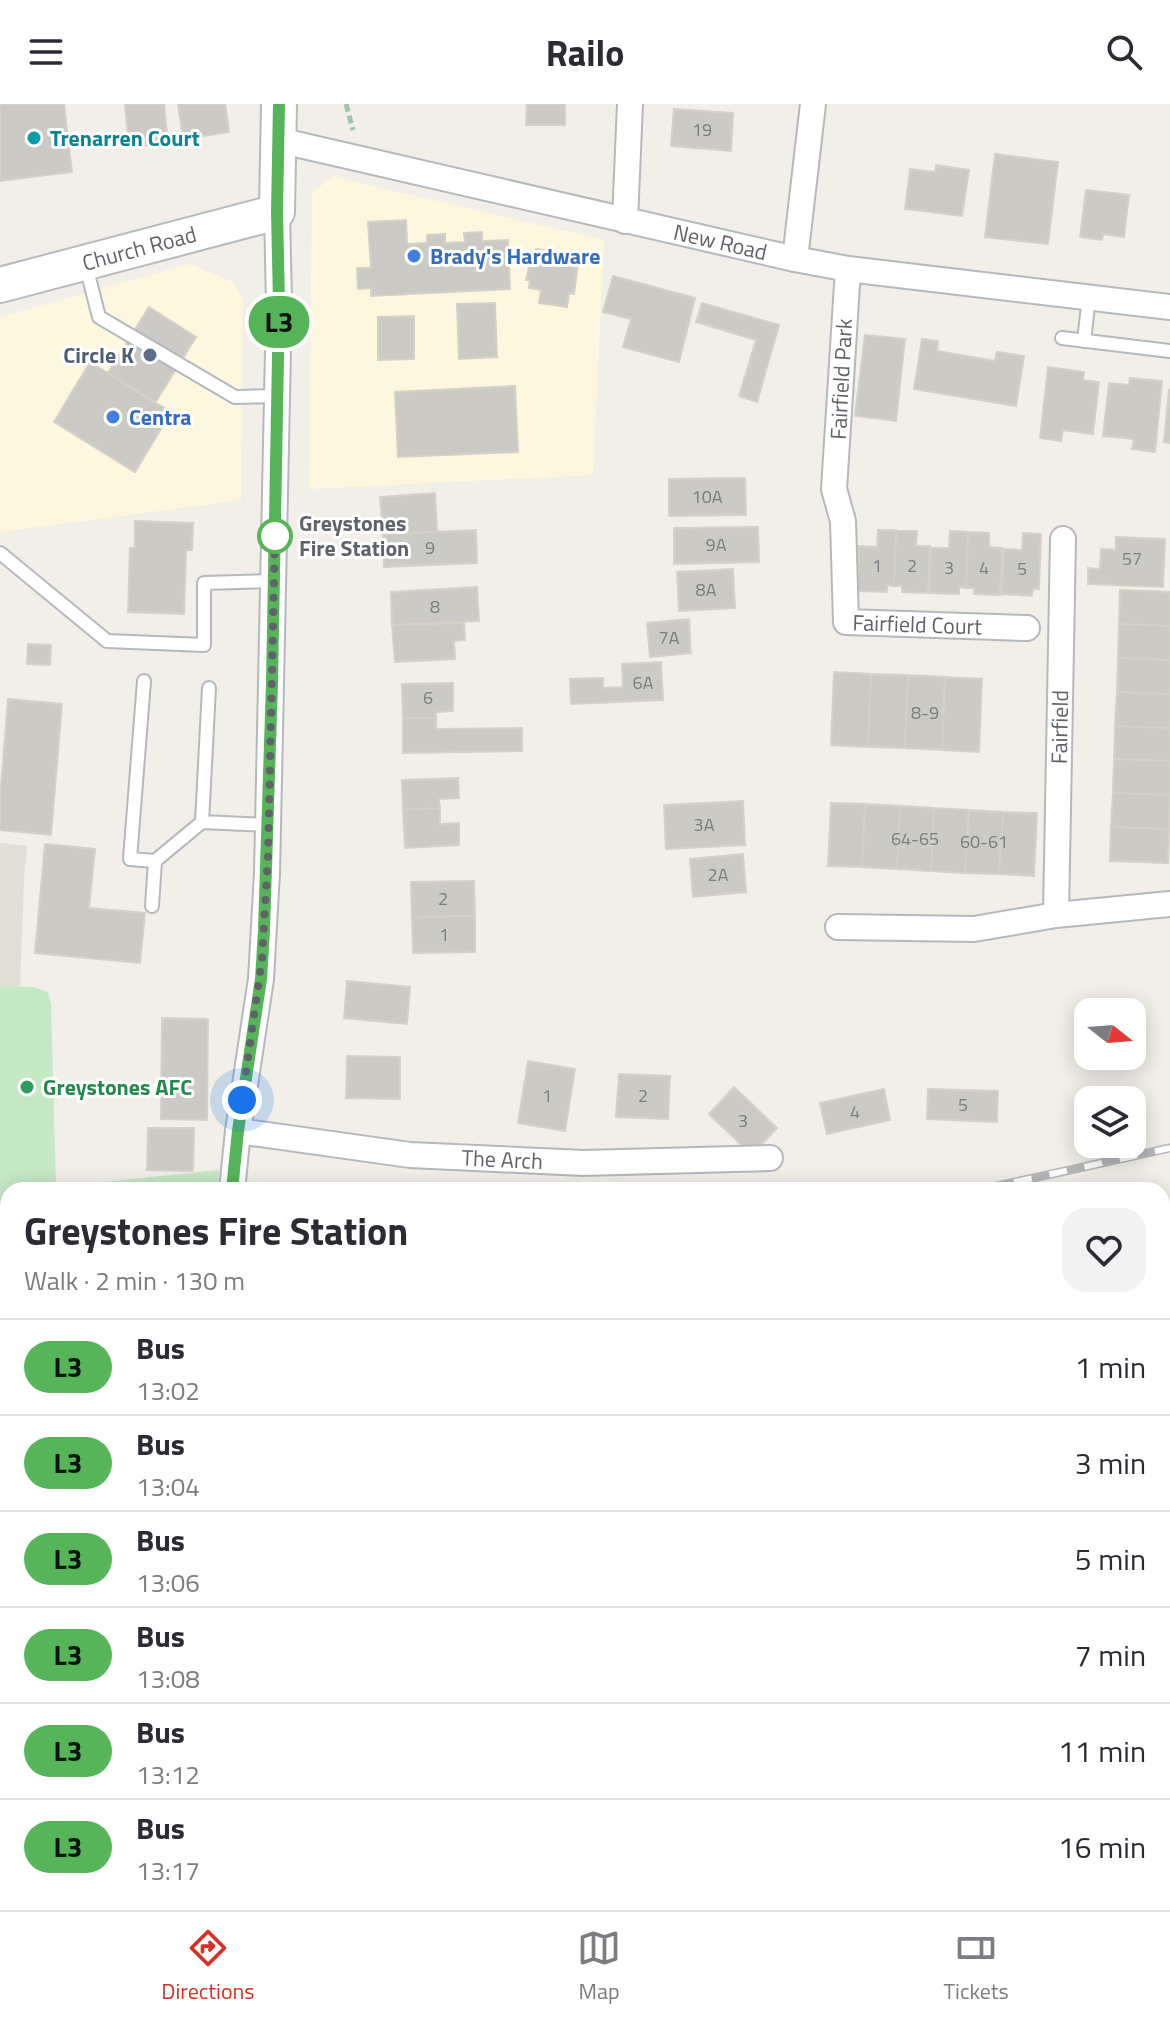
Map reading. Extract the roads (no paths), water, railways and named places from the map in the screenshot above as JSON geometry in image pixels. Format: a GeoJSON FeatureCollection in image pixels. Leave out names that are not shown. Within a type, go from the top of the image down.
{"type":"FeatureCollection","features":[{"type":"Feature","properties":{"kind":"main road"},"geometry":{"type":"LineString","coordinates":[[277,212],[279,104]]}},
{"type":"Feature","properties":{"kind":"main road","name":"Church Road"},"geometry":{"type":"LineString","coordinates":[[0,285],[277,212]]}},
{"type":"Feature","properties":{"kind":"street"},"geometry":{"type":"LineString","coordinates":[[625,221],[630,104]]}},
{"type":"Feature","properties":{"kind":"street"},"geometry":{"type":"LineString","coordinates":[[795,259],[813,104]]}},
{"type":"Feature","properties":{"kind":"street","name":"New Road"},"geometry":{"type":"LineString","coordinates":[[278,140],[625,221],[848,269],[1170,307]]}},
{"type":"Feature","properties":{"kind":"street"},"geometry":{"type":"LineString","coordinates":[[233,1182],[261,979],[274,581],[279,303],[277,212]]}},
{"type":"Feature","properties":{"kind":"street","name":"Fairfield Park"},"geometry":{"type":"LineString","coordinates":[[834,489],[848,269]]}},
{"type":"Feature","properties":{"kind":"street","name":"Fairfield Court"},"geometry":{"type":"LineString","coordinates":[[834,489],[843,521],[846,622],[1027,628]]}},
{"type":"Feature","properties":{"kind":"street","name":"Fairfield"},"geometry":{"type":"LineString","coordinates":[[1056,915],[1063,539]]}},
{"type":"Feature","properties":{"kind":"street"},"geometry":{"type":"LineString","coordinates":[[838,927],[974,929],[1056,915],[1170,904]]}},
{"type":"Feature","properties":{"kind":"street","name":"The Arch"},"geometry":{"type":"LineString","coordinates":[[238,1131],[426,1155],[583,1163],[770,1158]]}},
{"type":"Feature","properties":{"kind":"lane"},"geometry":{"type":"LineString","coordinates":[[85,263],[99,317],[235,397],[277,396]]}},
{"type":"Feature","properties":{"kind":"lane"},"geometry":{"type":"LineString","coordinates":[[1084,341],[1089,297]]}},
{"type":"Feature","properties":{"kind":"lane"},"geometry":{"type":"LineString","coordinates":[[1062,338],[1170,351]]}},
{"type":"Feature","properties":{"kind":"lane"},"geometry":{"type":"LineString","coordinates":[[0,553],[107,641],[204,645],[204,583],[274,581]]}},
{"type":"Feature","properties":{"kind":"lane"},"geometry":{"type":"LineString","coordinates":[[144,681],[130,859],[155,861],[202,822],[268,825]]}},
{"type":"Feature","properties":{"kind":"lane"},"geometry":{"type":"LineString","coordinates":[[202,822],[209,688]]}},
{"type":"Feature","properties":{"kind":"lane"},"geometry":{"type":"LineString","coordinates":[[152,906],[155,861]]}},
{"type":"Feature","properties":{"kind":"railway"},"geometry":{"type":"LineString","coordinates":[[1015,1182],[1170,1148]]}},
{"type":"Feature","properties":{"kind":"place","name":"Trenarren Court"},"geometry":{"type":"Point","coordinates":[34,138]}},
{"type":"Feature","properties":{"kind":"place","name":"Brady's Hardware"},"geometry":{"type":"Point","coordinates":[414,256]}},
{"type":"Feature","properties":{"kind":"place","name":"Circle K"},"geometry":{"type":"Point","coordinates":[150,355]}},
{"type":"Feature","properties":{"kind":"place","name":"Centra"},"geometry":{"type":"Point","coordinates":[113,417]}},
{"type":"Feature","properties":{"kind":"place","name":"Greystones Fire Station"},"geometry":{"type":"Point","coordinates":[275,536]}},
{"type":"Feature","properties":{"kind":"place","name":"Greystones AFC"},"geometry":{"type":"Point","coordinates":[27,1087]}}]}
